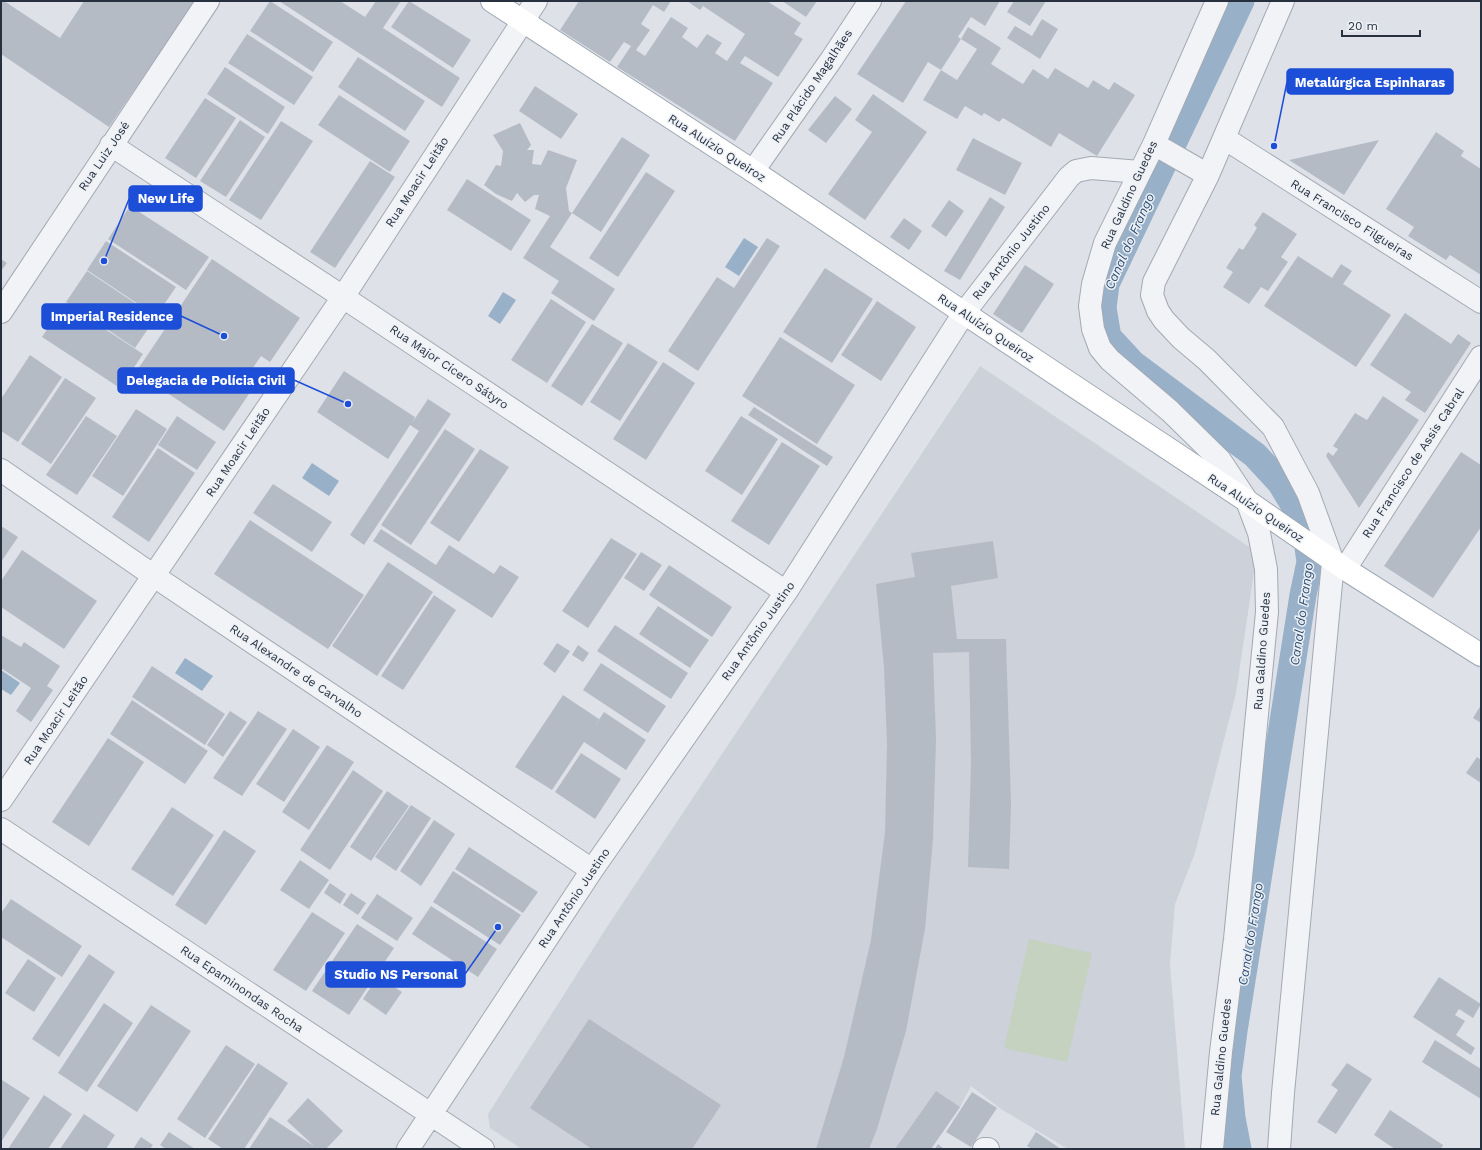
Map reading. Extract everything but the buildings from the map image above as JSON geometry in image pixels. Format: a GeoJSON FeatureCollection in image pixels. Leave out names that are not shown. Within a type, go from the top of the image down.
{"type":"FeatureCollection","features":[{"type":"Feature","properties":{"kind":"main road","name":"Rua Aluízio Queiroz"},"geometry":{"type":"LineString","coordinates":[[492,1],[753,171],[1247,501],[1332,560],[1481,655]]}},
{"type":"Feature","properties":{"kind":"street","name":"Rua Luiz José"},"geometry":{"type":"LineString","coordinates":[[1,312],[208,1]]}},
{"type":"Feature","properties":{"kind":"street","name":"Rua Moacir Leitão"},"geometry":{"type":"LineString","coordinates":[[1,800],[343,297],[536,1]]}},
{"type":"Feature","properties":{"kind":"street","name":"Rua Plácido Magalhães"},"geometry":{"type":"LineString","coordinates":[[753,171],[870,1]]}},
{"type":"Feature","properties":{"kind":"street","name":"Rua Galdino Guedes"},"geometry":{"type":"LineString","coordinates":[[1212,1149],[1221,1052],[1235,939],[1267,612],[1266,569],[1259,533],[1247,501],[1220,460],[1170,411],[1110,360],[1100,348],[1093,329],[1090,306],[1092,284],[1105,243],[1154,144],[1217,1]]}},
{"type":"Feature","properties":{"kind":"street"},"geometry":{"type":"LineString","coordinates":[[1279,1149],[1332,560],[1308,493],[1273,428],[1207,360],[1181,338],[1164,320],[1158,311],[1152,295],[1154,282],[1208,175],[1284,1]]}},
{"type":"Feature","properties":{"kind":"street","name":"Rua Francisco Filgueiras"},"geometry":{"type":"LineString","coordinates":[[1224,138],[1481,302]]}},
{"type":"Feature","properties":{"kind":"street"},"geometry":{"type":"LineString","coordinates":[[1154,144],[1208,175]]}},
{"type":"Feature","properties":{"kind":"street","name":"Rua Major Cícero Sátyro"},"geometry":{"type":"LineString","coordinates":[[111,145],[343,297],[786,592]]}},
{"type":"Feature","properties":{"kind":"street","name":"Rua Antônio Justino"},"geometry":{"type":"LineString","coordinates":[[408,1149],[592,870],[786,592],[964,313],[1069,177],[1076,171],[1091,168],[1140,172]]}},
{"type":"Feature","properties":{"kind":"street","name":"Rua Francisco de Assis Cabral"},"geometry":{"type":"LineString","coordinates":[[1332,560],[1481,357]]}},
{"type":"Feature","properties":{"kind":"street","name":"Rua Alexandre de Carvalho"},"geometry":{"type":"LineString","coordinates":[[1,470],[154,576],[592,870]]}},
{"type":"Feature","properties":{"kind":"street","name":"Rua Epaminondas Rocha"},"geometry":{"type":"LineString","coordinates":[[1,829],[483,1149]]}},
{"type":"Feature","properties":{"kind":"shaded area"},"geometry":{"type":"Polygon","coordinates":[[[980,366],[1257,552],[1236,693],[1195,853],[1175,904],[1170,964],[1185,1149],[1068,1149],[1001,1109],[971,1086],[960,1107],[931,1149],[522,1149],[490,1128],[488,1114],[605,930],[980,366]]]}},
{"type":"Feature","properties":{"kind":"green space"},"geometry":{"type":"Polygon","coordinates":[[[1029,939],[1092,953],[1067,1062],[1004,1048],[1029,939]]]}},
{"type":"Feature","properties":{"kind":"water"},"geometry":{"type":"Polygon","coordinates":[[[744,238],[758,247],[739,276],[725,267],[744,238]]]}},
{"type":"Feature","properties":{"kind":"water"},"geometry":{"type":"Polygon","coordinates":[[[503,292],[516,300],[500,324],[488,316],[503,292]]]}},
{"type":"Feature","properties":{"kind":"water"},"geometry":{"type":"Polygon","coordinates":[[[312,463],[339,481],[329,496],[302,478],[312,463]]]}},
{"type":"Feature","properties":{"kind":"water"},"geometry":{"type":"Polygon","coordinates":[[[185,658],[213,676],[202,691],[175,673],[185,658]]]}},
{"type":"Feature","properties":{"kind":"water"},"geometry":{"type":"Polygon","coordinates":[[[1,670],[20,683],[11,695],[1,689],[1,670]]]}},
{"type":"Feature","properties":{"kind":"waterway","name":"Canal do Frango"},"geometry":{"type":"LineString","coordinates":[[1238,1149],[1232,1118],[1228,1076],[1303,595],[1310,562],[1306,533],[1294,505],[1280,482],[1255,455],[1132,363],[1108,337],[1103,308],[1106,284],[1241,1]]}},
{"type":"Feature","properties":{"kind":"place","name":"Metalúrgica Espinharas"},"geometry":{"type":"Point","coordinates":[1274,146]}},
{"type":"Feature","properties":{"kind":"place","name":"New Life"},"geometry":{"type":"Point","coordinates":[104,261]}},
{"type":"Feature","properties":{"kind":"place","name":"Imperial Residence"},"geometry":{"type":"Point","coordinates":[224,336]}},
{"type":"Feature","properties":{"kind":"place","name":"Delegacia de Polícia Civil"},"geometry":{"type":"Point","coordinates":[348,404]}},
{"type":"Feature","properties":{"kind":"place","name":"Studio NS Personal"},"geometry":{"type":"Point","coordinates":[498,927]}}]}
